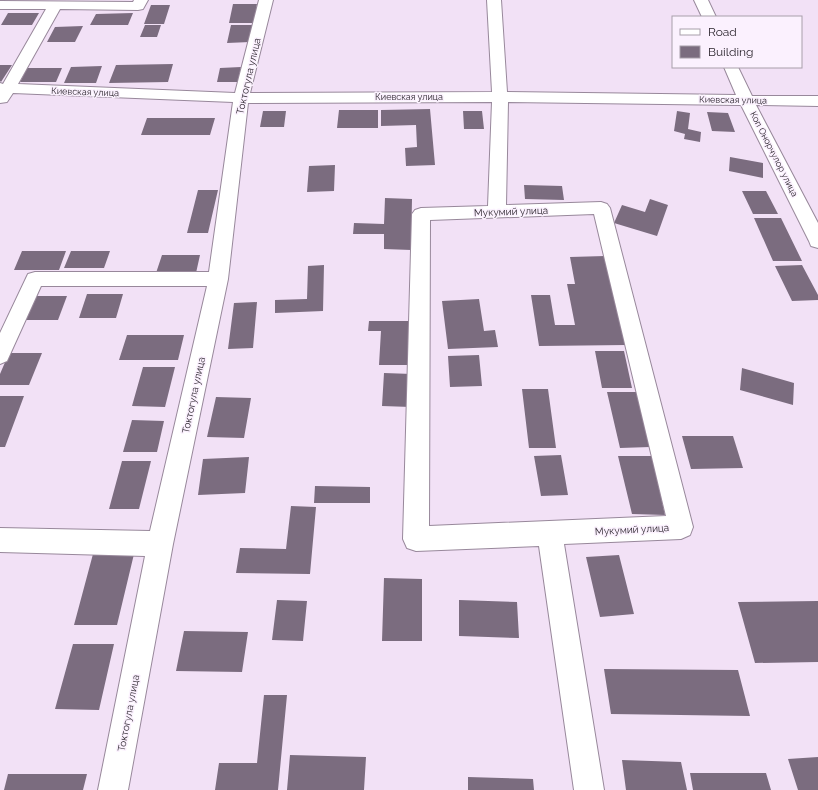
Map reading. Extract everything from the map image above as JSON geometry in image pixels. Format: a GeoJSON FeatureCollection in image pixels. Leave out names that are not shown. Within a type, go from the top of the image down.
{"type":"FeatureCollection","features":[{"type":"Feature","properties":{"kind":"street"},"geometry":{"type":"LineString","coordinates":[[0,5],[138,6],[141,0]]}},
{"type":"Feature","properties":{"kind":"street","name":"Токтогула улица"},"geometry":{"type":"LineString","coordinates":[[113,790],[160,544],[218,279],[241,98],[266,0]]}},
{"type":"Feature","properties":{"kind":"street"},"geometry":{"type":"LineString","coordinates":[[494,0],[500,97],[497,211]]}},
{"type":"Feature","properties":{"kind":"street"},"geometry":{"type":"LineString","coordinates":[[701,0],[709,16]]}},
{"type":"Feature","properties":{"kind":"street"},"geometry":{"type":"LineString","coordinates":[[0,102],[4,88],[55,6]]}},
{"type":"Feature","properties":{"kind":"street","name":"Коп Онорчулор улица"},"geometry":{"type":"LineString","coordinates":[[731,68],[746,100],[818,241]]}},
{"type":"Feature","properties":{"kind":"street","name":"Киевская улица"},"geometry":{"type":"LineString","coordinates":[[4,88],[241,98],[500,97],[818,101]]}},
{"type":"Feature","properties":{"kind":"street","name":"Мукумий улица"},"geometry":{"type":"LineString","coordinates":[[601,208],[681,527],[416,539],[421,214],[497,211],[601,208]]}},
{"type":"Feature","properties":{"kind":"street"},"geometry":{"type":"LineString","coordinates":[[0,355],[35,279],[218,279]]}},
{"type":"Feature","properties":{"kind":"street"},"geometry":{"type":"LineString","coordinates":[[550,533],[589,790]]}},
{"type":"Feature","properties":{"kind":"street"},"geometry":{"type":"LineString","coordinates":[[0,540],[160,544]]}},
{"type":"Feature","properties":{"kind":"building"},"geometry":{"type":"Polygon","coordinates":[[[233,4],[257,4],[254,23],[229,23],[233,4]]]}},
{"type":"Feature","properties":{"kind":"building"},"geometry":{"type":"Polygon","coordinates":[[[151,5],[170,5],[164,24],[144,24],[151,5]]]}},
{"type":"Feature","properties":{"kind":"building"},"geometry":{"type":"Polygon","coordinates":[[[8,13],[39,13],[32,25],[1,25],[8,13]]]}},
{"type":"Feature","properties":{"kind":"building"},"geometry":{"type":"Polygon","coordinates":[[[133,13],[128,25],[90,25],[96,14],[133,13]]]}},
{"type":"Feature","properties":{"kind":"building"},"geometry":{"type":"Polygon","coordinates":[[[145,25],[161,25],[157,37],[140,37],[145,25]]]}},
{"type":"Feature","properties":{"kind":"building"},"geometry":{"type":"Polygon","coordinates":[[[231,25],[253,25],[250,42],[227,43],[231,25]]]}},
{"type":"Feature","properties":{"kind":"building"},"geometry":{"type":"Polygon","coordinates":[[[83,26],[75,42],[47,42],[55,27],[83,26]]]}},
{"type":"Feature","properties":{"kind":"building"},"geometry":{"type":"Polygon","coordinates":[[[173,64],[168,82],[109,83],[116,65],[173,64]]]}},
{"type":"Feature","properties":{"kind":"building"},"geometry":{"type":"Polygon","coordinates":[[[0,65],[12,65],[1,82],[0,81],[0,65]]]}},
{"type":"Feature","properties":{"kind":"building"},"geometry":{"type":"Polygon","coordinates":[[[102,66],[96,83],[64,83],[71,67],[102,66]]]}},
{"type":"Feature","properties":{"kind":"building"},"geometry":{"type":"Polygon","coordinates":[[[241,67],[238,82],[217,82],[220,68],[241,67]]]}},
{"type":"Feature","properties":{"kind":"building"},"geometry":{"type":"Polygon","coordinates":[[[27,68],[62,68],[56,82],[20,82],[27,68]]]}},
{"type":"Feature","properties":{"kind":"building"},"geometry":{"type":"Polygon","coordinates":[[[430,109],[435,165],[406,166],[405,148],[417,147],[416,125],[381,126],[381,110],[430,109]]]}},
{"type":"Feature","properties":{"kind":"building"},"geometry":{"type":"Polygon","coordinates":[[[339,110],[378,110],[378,128],[337,128],[339,110]]]}},
{"type":"Feature","properties":{"kind":"building"},"geometry":{"type":"Polygon","coordinates":[[[263,111],[286,111],[284,127],[260,127],[263,111]]]}},
{"type":"Feature","properties":{"kind":"building"},"geometry":{"type":"Polygon","coordinates":[[[463,111],[482,111],[484,129],[464,129],[463,111]]]}},
{"type":"Feature","properties":{"kind":"building"},"geometry":{"type":"Polygon","coordinates":[[[677,111],[690,113],[688,129],[701,132],[700,142],[684,139],[685,134],[674,131],[677,111]]]}},
{"type":"Feature","properties":{"kind":"building"},"geometry":{"type":"Polygon","coordinates":[[[707,112],[728,113],[735,132],[712,131],[707,112]]]}},
{"type":"Feature","properties":{"kind":"building"},"geometry":{"type":"Polygon","coordinates":[[[147,118],[215,118],[210,135],[141,135],[147,118]]]}},
{"type":"Feature","properties":{"kind":"building"},"geometry":{"type":"Polygon","coordinates":[[[730,157],[763,163],[763,178],[729,171],[730,157]]]}},
{"type":"Feature","properties":{"kind":"building"},"geometry":{"type":"Polygon","coordinates":[[[335,165],[334,191],[307,192],[309,166],[335,165]]]}},
{"type":"Feature","properties":{"kind":"building"},"geometry":{"type":"Polygon","coordinates":[[[524,185],[562,186],[564,200],[525,199],[524,185]]]}},
{"type":"Feature","properties":{"kind":"building"},"geometry":{"type":"Polygon","coordinates":[[[198,190],[218,190],[208,233],[187,233],[198,190]]]}},
{"type":"Feature","properties":{"kind":"building"},"geometry":{"type":"Polygon","coordinates":[[[742,191],[766,191],[778,214],[753,214],[742,191]]]}},
{"type":"Feature","properties":{"kind":"building"},"geometry":{"type":"Polygon","coordinates":[[[385,198],[412,199],[411,250],[384,249],[384,234],[353,234],[354,223],[384,224],[385,198]]]}},
{"type":"Feature","properties":{"kind":"building"},"geometry":{"type":"Polygon","coordinates":[[[650,199],[668,205],[657,236],[614,223],[622,205],[645,212],[650,199]]]}},
{"type":"Feature","properties":{"kind":"building"},"geometry":{"type":"Polygon","coordinates":[[[754,218],[781,218],[802,261],[773,261],[754,218]]]}},
{"type":"Feature","properties":{"kind":"building"},"geometry":{"type":"Polygon","coordinates":[[[22,251],[66,251],[59,270],[14,270],[22,251]]]}},
{"type":"Feature","properties":{"kind":"building"},"geometry":{"type":"Polygon","coordinates":[[[71,251],[110,251],[104,268],[64,268],[71,251]]]}},
{"type":"Feature","properties":{"kind":"building"},"geometry":{"type":"Polygon","coordinates":[[[162,255],[200,255],[196,273],[156,273],[162,255]]]}},
{"type":"Feature","properties":{"kind":"building"},"geometry":{"type":"Polygon","coordinates":[[[605,256],[626,345],[539,346],[531,295],[550,295],[555,325],[575,325],[567,284],[575,284],[570,257],[605,256]]]}},
{"type":"Feature","properties":{"kind":"building"},"geometry":{"type":"Polygon","coordinates":[[[324,265],[323,311],[275,313],[275,300],[307,299],[308,266],[324,265]]]}},
{"type":"Feature","properties":{"kind":"building"},"geometry":{"type":"Polygon","coordinates":[[[802,265],[818,295],[818,300],[792,301],[775,266],[802,265]]]}},
{"type":"Feature","properties":{"kind":"building"},"geometry":{"type":"Polygon","coordinates":[[[87,294],[123,294],[116,318],[79,318],[87,294]]]}},
{"type":"Feature","properties":{"kind":"building"},"geometry":{"type":"Polygon","coordinates":[[[34,296],[67,296],[58,320],[24,320],[34,296]]]}},
{"type":"Feature","properties":{"kind":"building"},"geometry":{"type":"Polygon","coordinates":[[[479,299],[484,331],[495,330],[498,347],[448,349],[442,301],[479,299]]]}},
{"type":"Feature","properties":{"kind":"building"},"geometry":{"type":"Polygon","coordinates":[[[257,302],[253,348],[228,349],[234,303],[257,302]]]}},
{"type":"Feature","properties":{"kind":"building"},"geometry":{"type":"Polygon","coordinates":[[[369,321],[413,321],[413,365],[379,365],[381,331],[368,331],[369,321]]]}},
{"type":"Feature","properties":{"kind":"building"},"geometry":{"type":"Polygon","coordinates":[[[127,335],[184,335],[178,360],[119,360],[127,335]]]}},
{"type":"Feature","properties":{"kind":"building"},"geometry":{"type":"Polygon","coordinates":[[[595,351],[624,351],[632,388],[602,388],[595,351]]]}},
{"type":"Feature","properties":{"kind":"building"},"geometry":{"type":"Polygon","coordinates":[[[9,353],[42,353],[29,385],[0,385],[0,374],[9,353]]]}},
{"type":"Feature","properties":{"kind":"building"},"geometry":{"type":"Polygon","coordinates":[[[479,355],[482,386],[450,387],[448,356],[479,355]]]}},
{"type":"Feature","properties":{"kind":"building"},"geometry":{"type":"Polygon","coordinates":[[[143,367],[175,367],[165,407],[132,406],[143,367]]]}},
{"type":"Feature","properties":{"kind":"building"},"geometry":{"type":"Polygon","coordinates":[[[742,368],[794,383],[793,405],[740,390],[742,368]]]}},
{"type":"Feature","properties":{"kind":"building"},"geometry":{"type":"Polygon","coordinates":[[[384,373],[412,374],[411,407],[382,406],[384,373]]]}},
{"type":"Feature","properties":{"kind":"building"},"geometry":{"type":"Polygon","coordinates":[[[522,389],[548,389],[556,448],[529,448],[522,389]]]}},
{"type":"Feature","properties":{"kind":"building"},"geometry":{"type":"Polygon","coordinates":[[[607,392],[636,392],[650,447],[620,448],[607,392]]]}},
{"type":"Feature","properties":{"kind":"building"},"geometry":{"type":"Polygon","coordinates":[[[0,396],[24,396],[5,447],[0,447],[0,396]]]}},
{"type":"Feature","properties":{"kind":"building"},"geometry":{"type":"Polygon","coordinates":[[[216,397],[251,398],[244,438],[207,437],[216,397]]]}},
{"type":"Feature","properties":{"kind":"building"},"geometry":{"type":"Polygon","coordinates":[[[132,420],[164,421],[157,452],[123,452],[132,420]]]}},
{"type":"Feature","properties":{"kind":"building"},"geometry":{"type":"Polygon","coordinates":[[[682,436],[733,436],[743,468],[691,469],[682,436]]]}},
{"type":"Feature","properties":{"kind":"building"},"geometry":{"type":"Polygon","coordinates":[[[561,455],[568,495],[541,496],[534,456],[561,455]]]}},
{"type":"Feature","properties":{"kind":"building"},"geometry":{"type":"Polygon","coordinates":[[[618,456],[652,456],[665,515],[632,514],[618,456]]]}},
{"type":"Feature","properties":{"kind":"building"},"geometry":{"type":"Polygon","coordinates":[[[249,457],[245,493],[198,495],[203,459],[249,457]]]}},
{"type":"Feature","properties":{"kind":"building"},"geometry":{"type":"Polygon","coordinates":[[[122,461],[151,461],[139,509],[109,509],[122,461]]]}},
{"type":"Feature","properties":{"kind":"building"},"geometry":{"type":"Polygon","coordinates":[[[315,486],[370,487],[370,503],[314,503],[315,486]]]}},
{"type":"Feature","properties":{"kind":"building"},"geometry":{"type":"Polygon","coordinates":[[[291,506],[316,507],[310,574],[236,573],[240,548],[286,549],[291,506]]]}},
{"type":"Feature","properties":{"kind":"building"},"geometry":{"type":"Polygon","coordinates":[[[93,554],[134,554],[117,625],[74,625],[93,554]]]}},
{"type":"Feature","properties":{"kind":"building"},"geometry":{"type":"Polygon","coordinates":[[[619,555],[634,614],[600,617],[586,557],[619,555]]]}},
{"type":"Feature","properties":{"kind":"building"},"geometry":{"type":"Polygon","coordinates":[[[384,578],[422,579],[422,641],[382,641],[384,578]]]}},
{"type":"Feature","properties":{"kind":"building"},"geometry":{"type":"Polygon","coordinates":[[[277,600],[307,601],[303,641],[272,640],[277,600]]]}},
{"type":"Feature","properties":{"kind":"building"},"geometry":{"type":"Polygon","coordinates":[[[459,600],[517,602],[519,638],[459,636],[459,600]]]}},
{"type":"Feature","properties":{"kind":"building"},"geometry":{"type":"Polygon","coordinates":[[[818,601],[818,662],[755,663],[738,602],[818,601]]]}},
{"type":"Feature","properties":{"kind":"building"},"geometry":{"type":"Polygon","coordinates":[[[184,631],[248,632],[242,672],[176,671],[184,631]]]}},
{"type":"Feature","properties":{"kind":"building"},"geometry":{"type":"Polygon","coordinates":[[[73,644],[114,644],[99,710],[55,709],[73,644]]]}},
{"type":"Feature","properties":{"kind":"building"},"geometry":{"type":"Polygon","coordinates":[[[604,669],[738,670],[750,716],[611,714],[604,669]]]}},
{"type":"Feature","properties":{"kind":"building"},"geometry":{"type":"Polygon","coordinates":[[[264,695],[287,695],[278,790],[215,790],[219,763],[257,763],[264,695]]]}},
{"type":"Feature","properties":{"kind":"building"},"geometry":{"type":"Polygon","coordinates":[[[290,755],[366,757],[364,790],[287,790],[290,755]]]}},
{"type":"Feature","properties":{"kind":"building"},"geometry":{"type":"Polygon","coordinates":[[[818,757],[818,790],[798,790],[788,759],[818,757]]]}},
{"type":"Feature","properties":{"kind":"building"},"geometry":{"type":"Polygon","coordinates":[[[622,760],[681,762],[687,790],[626,790],[622,760]]]}},
{"type":"Feature","properties":{"kind":"building"},"geometry":{"type":"Polygon","coordinates":[[[690,773],[766,773],[771,790],[693,790],[690,773]]]}},
{"type":"Feature","properties":{"kind":"building"},"geometry":{"type":"Polygon","coordinates":[[[8,774],[87,774],[83,790],[4,790],[8,774]]]}},
{"type":"Feature","properties":{"kind":"building"},"geometry":{"type":"Polygon","coordinates":[[[468,777],[533,779],[534,790],[468,790],[468,777]]]}}]}
